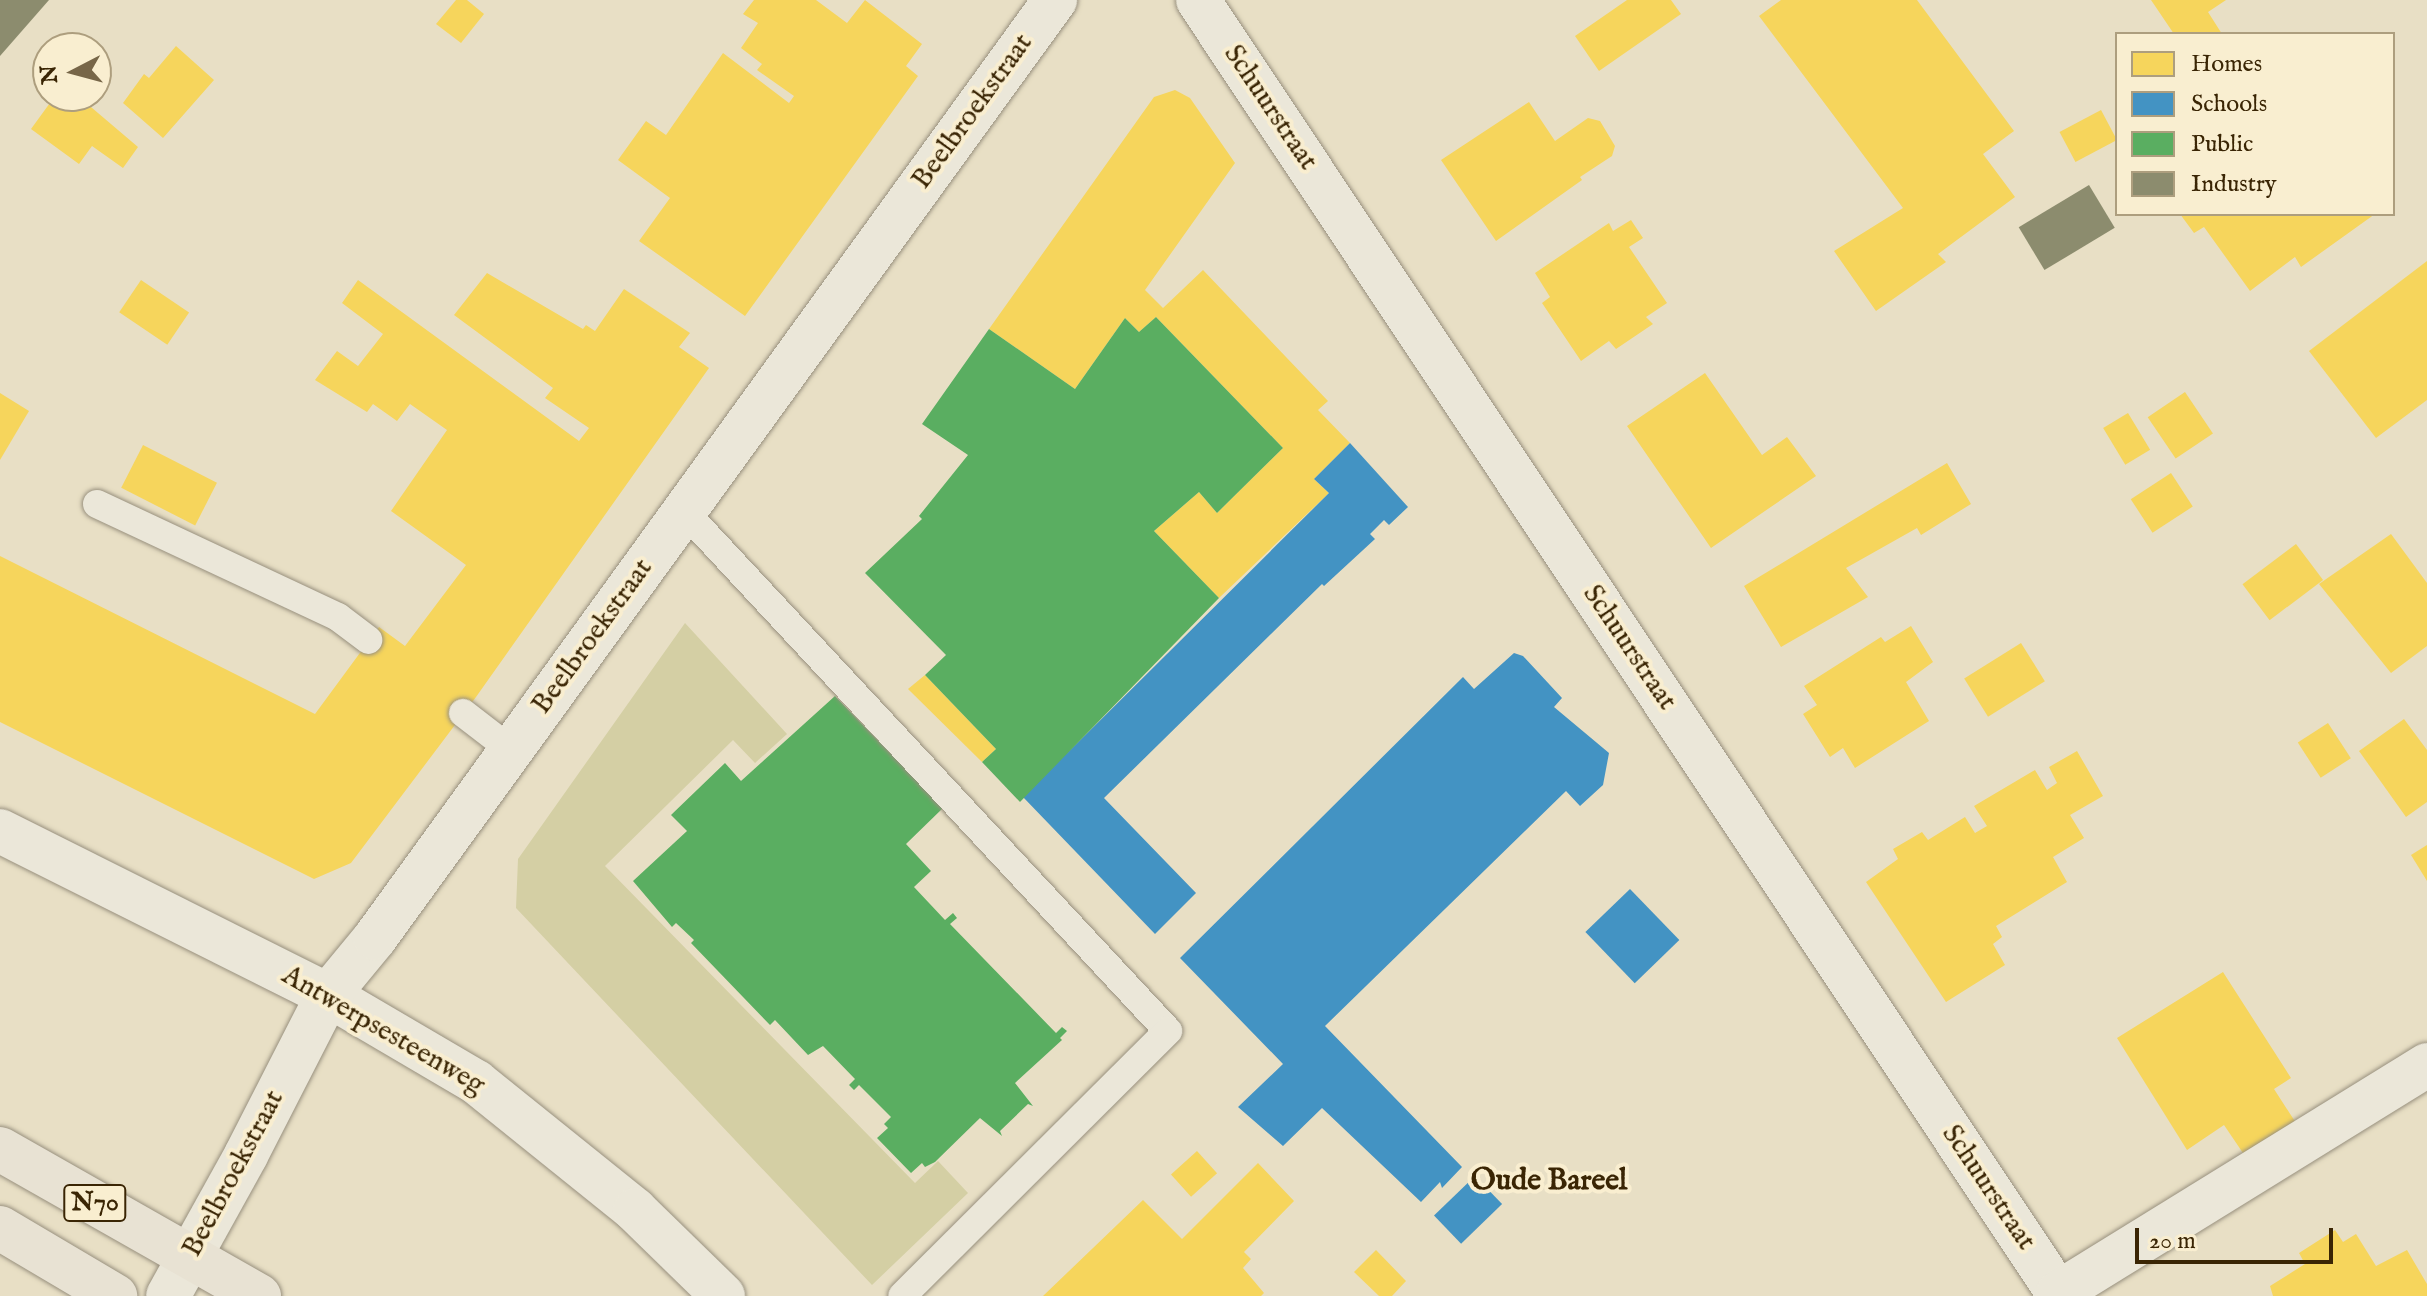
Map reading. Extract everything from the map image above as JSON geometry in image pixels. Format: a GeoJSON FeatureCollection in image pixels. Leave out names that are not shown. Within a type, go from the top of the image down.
{"type":"FeatureCollection","features":[{"type":"Feature","properties":{"kind":"main road","name":"N70"},"geometry":{"type":"LineString","coordinates":[[0,1149],[259,1296]]}},
{"type":"Feature","properties":{"kind":"main road","name":"N70"},"geometry":{"type":"LineString","coordinates":[[0,1228],[115,1296]]}},
{"type":"Feature","properties":{"kind":"street","name":"Schuurstraat"},"geometry":{"type":"LineString","coordinates":[[1198,0],[2059,1294]]}},
{"type":"Feature","properties":{"kind":"street","name":"Beelbroekstraat"},"geometry":{"type":"LineString","coordinates":[[168,1296],[328,995],[375,938],[1051,1]]}},
{"type":"Feature","properties":{"kind":"street","name":"Antwerpsesteenweg"},"geometry":{"type":"LineString","coordinates":[[0,831],[328,995],[504,1101],[635,1210],[723,1296]]}},
{"type":"Feature","properties":{"kind":"street"},"geometry":{"type":"LineString","coordinates":[[2059,1294],[2427,1065]]}},
{"type":"Feature","properties":{"kind":"lane"},"geometry":{"type":"LineString","coordinates":[[97,504],[338,617],[368,640]]}},
{"type":"Feature","properties":{"kind":"lane"},"geometry":{"type":"LineString","coordinates":[[684,511],[1168,1031],[902,1296]]}},
{"type":"Feature","properties":{"kind":"lane"},"geometry":{"type":"LineString","coordinates":[[463,713],[511,750]]}},
{"type":"Feature","properties":{"kind":"shaded area"},"geometry":{"type":"Polygon","coordinates":[[[685,623],[787,734],[755,763],[733,740],[605,866],[915,1183],[938,1161],[968,1193],[872,1285],[516,908],[518,859],[685,623]]]}},
{"type":"Feature","properties":{"kind":"building: Homes"},"geometry":{"type":"Polygon","coordinates":[[[456,0],[467,0],[484,14],[461,43],[436,24],[456,0]]]}},
{"type":"Feature","properties":{"kind":"building: Homes"},"geometry":{"type":"Polygon","coordinates":[[[754,0],[816,0],[847,23],[865,0],[922,44],[906,66],[918,76],[745,316],[639,241],[670,198],[618,160],[646,121],[666,135],[723,53],[789,103],[794,96],[757,70],[762,64],[741,48],[758,23],[743,14],[754,0]]]}},
{"type":"Feature","properties":{"kind":"building: Homes"},"geometry":{"type":"Polygon","coordinates":[[[1627,0],[1671,0],[1681,14],[1599,71],[1575,36],[1627,0]]]}},
{"type":"Feature","properties":{"kind":"building: Homes"},"geometry":{"type":"Polygon","coordinates":[[[1781,0],[1917,0],[2014,131],[1983,154],[2015,197],[1938,254],[1946,262],[1876,311],[1834,251],[1903,208],[1759,16],[1781,0]]]}},
{"type":"Feature","properties":{"kind":"building: Homes"},"geometry":{"type":"Polygon","coordinates":[[[2151,0],[2226,0],[2208,12],[2221,32],[2173,32],[2151,0]]]}},
{"type":"Feature","properties":{"kind":"building: Homes"},"geometry":{"type":"Polygon","coordinates":[[[176,46],[214,80],[163,138],[123,103],[144,74],[149,78],[176,46]]]}},
{"type":"Feature","properties":{"kind":"building: Homes"},"geometry":{"type":"Polygon","coordinates":[[[1175,90],[1190,98],[1235,163],[1145,290],[1163,308],[1203,270],[1328,401],[1318,410],[1350,443],[1314,479],[1329,493],[1219,598],[1154,531],[1199,492],[1217,513],[1283,448],[1156,317],[1139,332],[1125,318],[1075,389],[989,329],[1154,97],[1175,90]]]}},
{"type":"Feature","properties":{"kind":"building: Homes"},"geometry":{"type":"Polygon","coordinates":[[[1529,102],[1555,141],[1588,118],[1600,121],[1615,146],[1612,156],[1580,177],[1582,180],[1496,241],[1441,160],[1529,102]]]}},
{"type":"Feature","properties":{"kind":"building: Homes"},"geometry":{"type":"Polygon","coordinates":[[[2101,110],[2115,141],[2075,162],[2060,132],[2101,110]]]}},
{"type":"Feature","properties":{"kind":"building: Homes"},"geometry":{"type":"Polygon","coordinates":[[[43,112],[97,112],[138,147],[123,168],[92,146],[79,164],[31,129],[43,112]]]}},
{"type":"Feature","properties":{"kind":"building: Homes"},"geometry":{"type":"Polygon","coordinates":[[[2181,216],[2372,216],[2301,267],[2295,257],[2250,291],[2204,227],[2194,233],[2181,216]]]}},
{"type":"Feature","properties":{"kind":"building: Homes"},"geometry":{"type":"Polygon","coordinates":[[[1631,220],[1643,238],[1629,247],[1667,303],[1646,317],[1653,324],[1616,349],[1609,341],[1581,361],[1542,303],[1550,297],[1535,273],[1609,223],[1613,231],[1631,220]]]}},
{"type":"Feature","properties":{"kind":"building: Homes"},"geometry":{"type":"Polygon","coordinates":[[[2427,261],[2427,400],[2376,438],[2309,351],[2427,261]]]}},
{"type":"Feature","properties":{"kind":"building: Homes"},"geometry":{"type":"Polygon","coordinates":[[[487,273],[583,329],[586,325],[595,331],[624,289],[690,333],[679,347],[709,368],[476,697],[351,863],[314,879],[0,722],[0,556],[315,714],[379,627],[405,646],[466,565],[391,511],[447,430],[410,404],[397,421],[373,404],[367,412],[315,380],[337,351],[358,366],[383,334],[342,303],[358,280],[579,441],[589,428],[545,398],[553,388],[454,315],[487,273]]]}},
{"type":"Feature","properties":{"kind":"building: Homes"},"geometry":{"type":"Polygon","coordinates":[[[141,280],[189,312],[167,345],[119,312],[141,280]]]}},
{"type":"Feature","properties":{"kind":"building: Homes"},"geometry":{"type":"Polygon","coordinates":[[[1705,373],[1762,455],[1787,437],[1816,476],[1711,548],[1627,426],[1705,373]]]}},
{"type":"Feature","properties":{"kind":"building: Homes"},"geometry":{"type":"Polygon","coordinates":[[[2185,392],[2213,433],[2176,459],[2148,417],[2185,392]]]}},
{"type":"Feature","properties":{"kind":"building: Homes"},"geometry":{"type":"Polygon","coordinates":[[[0,393],[29,411],[0,460],[0,393]]]}},
{"type":"Feature","properties":{"kind":"building: Homes"},"geometry":{"type":"Polygon","coordinates":[[[2128,413],[2150,450],[2125,465],[2103,428],[2128,413]]]}},
{"type":"Feature","properties":{"kind":"building: Homes"},"geometry":{"type":"Polygon","coordinates":[[[143,445],[217,483],[195,525],[121,488],[143,445]]]}},
{"type":"Feature","properties":{"kind":"building: Homes"},"geometry":{"type":"Polygon","coordinates":[[[1947,463],[1971,504],[1921,535],[1917,528],[1846,568],[1868,597],[1781,647],[1744,586],[1947,463]]]}},
{"type":"Feature","properties":{"kind":"building: Homes"},"geometry":{"type":"Polygon","coordinates":[[[2171,473],[2193,507],[2153,533],[2131,499],[2171,473]]]}},
{"type":"Feature","properties":{"kind":"building: Homes"},"geometry":{"type":"Polygon","coordinates":[[[2391,534],[2427,583],[2427,646],[2391,673],[2319,584],[2391,534]]]}},
{"type":"Feature","properties":{"kind":"building: Homes"},"geometry":{"type":"Polygon","coordinates":[[[2296,544],[2323,580],[2270,620],[2242,584],[2296,544]]]}},
{"type":"Feature","properties":{"kind":"building: Homes"},"geometry":{"type":"Polygon","coordinates":[[[1911,626],[1933,662],[1906,682],[1929,721],[1855,768],[1843,748],[1830,757],[1803,714],[1817,705],[1804,686],[1881,637],[1885,642],[1911,626]]]}},
{"type":"Feature","properties":{"kind":"building: Homes"},"geometry":{"type":"Polygon","coordinates":[[[2021,643],[2045,681],[1988,717],[1964,679],[2021,643]]]}},
{"type":"Feature","properties":{"kind":"building: Homes"},"geometry":{"type":"Polygon","coordinates":[[[925,675],[996,749],[982,762],[908,689],[925,675]]]}},
{"type":"Feature","properties":{"kind":"building: Homes"},"geometry":{"type":"Polygon","coordinates":[[[2404,719],[2427,750],[2427,802],[2406,817],[2359,751],[2404,719]]]}},
{"type":"Feature","properties":{"kind":"building: Homes"},"geometry":{"type":"Polygon","coordinates":[[[2328,723],[2351,758],[2321,778],[2298,743],[2328,723]]]}},
{"type":"Feature","properties":{"kind":"building: Homes"},"geometry":{"type":"Polygon","coordinates":[[[2077,751],[2103,796],[2070,815],[2084,838],[2053,857],[2067,882],[1996,926],[2002,937],[1993,944],[2005,965],[1946,1002],[1866,882],[1898,859],[1893,849],[1922,832],[1928,840],[1965,817],[1975,833],[1987,826],[1974,806],[2035,770],[2047,790],[2057,783],[2049,767],[2077,751]]]}},
{"type":"Feature","properties":{"kind":"building: Homes"},"geometry":{"type":"Polygon","coordinates":[[[2427,845],[2427,881],[2411,855],[2427,845]]]}},
{"type":"Feature","properties":{"kind":"building: Homes"},"geometry":{"type":"Polygon","coordinates":[[[2223,972],[2291,1078],[2274,1089],[2296,1123],[2245,1156],[2224,1125],[2187,1150],[2117,1038],[2223,972]]]}},
{"type":"Feature","properties":{"kind":"building: Homes"},"geometry":{"type":"Polygon","coordinates":[[[1197,1151],[1217,1173],[1191,1197],[1171,1174],[1197,1151]]]}},
{"type":"Feature","properties":{"kind":"building: Homes"},"geometry":{"type":"Polygon","coordinates":[[[1258,1163],[1294,1201],[1244,1252],[1251,1259],[1243,1268],[1264,1293],[1261,1296],[1043,1296],[1143,1200],[1182,1239],[1258,1163]]]}},
{"type":"Feature","properties":{"kind":"building: Homes"},"geometry":{"type":"Polygon","coordinates":[[[2335,1230],[2343,1242],[2356,1234],[2376,1266],[2407,1250],[2427,1284],[2427,1296],[2273,1296],[2270,1286],[2305,1264],[2299,1253],[2335,1230]]]}},
{"type":"Feature","properties":{"kind":"building: Homes"},"geometry":{"type":"Polygon","coordinates":[[[1376,1250],[1406,1281],[1392,1296],[1379,1296],[1354,1272],[1376,1250]]]}},
{"type":"Feature","properties":{"kind":"building: Schools"},"geometry":{"type":"Polygon","coordinates":[[[1350,443],[1408,507],[1389,525],[1384,520],[1370,534],[1375,539],[1324,586],[1322,584],[1104,798],[1196,893],[1155,934],[1023,797],[1329,493],[1314,479],[1350,443]]]}},
{"type":"Feature","properties":{"kind":"building: Schools"},"geometry":{"type":"Polygon","coordinates":[[[1514,653],[1523,656],[1562,698],[1554,707],[1609,753],[1603,785],[1580,806],[1566,791],[1325,1026],[1462,1167],[1442,1188],[1440,1182],[1421,1202],[1322,1108],[1283,1146],[1238,1107],[1283,1064],[1180,958],[1463,677],[1474,689],[1514,653]]]}},
{"type":"Feature","properties":{"kind":"building: Schools"},"geometry":{"type":"Polygon","coordinates":[[[1630,889],[1679,940],[1635,983],[1585,932],[1630,889]]]}},
{"type":"Feature","properties":{"kind":"building: Schools"},"geometry":{"type":"Polygon","coordinates":[[[1475,1176],[1502,1204],[1461,1244],[1434,1216],[1475,1176]]]}},
{"type":"Feature","properties":{"kind":"building: Public"},"geometry":{"type":"Polygon","coordinates":[[[1156,317],[1283,448],[1217,513],[1199,492],[1154,531],[1219,598],[1020,802],[982,762],[996,749],[925,675],[946,655],[865,573],[922,519],[919,516],[968,455],[922,424],[989,329],[1075,389],[1125,318],[1139,332],[1156,317]]]}},
{"type":"Feature","properties":{"kind":"building: Public"},"geometry":{"type":"Polygon","coordinates":[[[835,696],[943,808],[906,844],[931,871],[914,887],[945,920],[953,913],[957,918],[950,924],[1056,1033],[1062,1027],[1067,1031],[1060,1038],[1062,1040],[1015,1083],[1033,1106],[1028,1104],[1000,1131],[1002,1136],[980,1118],[935,1162],[925,1167],[922,1163],[911,1173],[877,1138],[888,1128],[884,1124],[891,1117],[859,1085],[854,1090],[849,1085],[855,1079],[823,1046],[808,1055],[775,1020],[770,1025],[691,943],[694,940],[676,923],[672,927],[633,881],[687,831],[671,815],[725,763],[741,781],[835,696]]]}},
{"type":"Feature","properties":{"kind":"building: Industry"},"geometry":{"type":"Polygon","coordinates":[[[0,0],[49,0],[0,56],[0,0]]]}},
{"type":"Feature","properties":{"kind":"building: Industry"},"geometry":{"type":"Polygon","coordinates":[[[2089,185],[2115,228],[2044,270],[2019,227],[2089,185]]]}},
{"type":"Feature","properties":{"kind":"district","name":"Oude Bareel"},"geometry":{"type":"Point","coordinates":[1549,1181]}}]}
